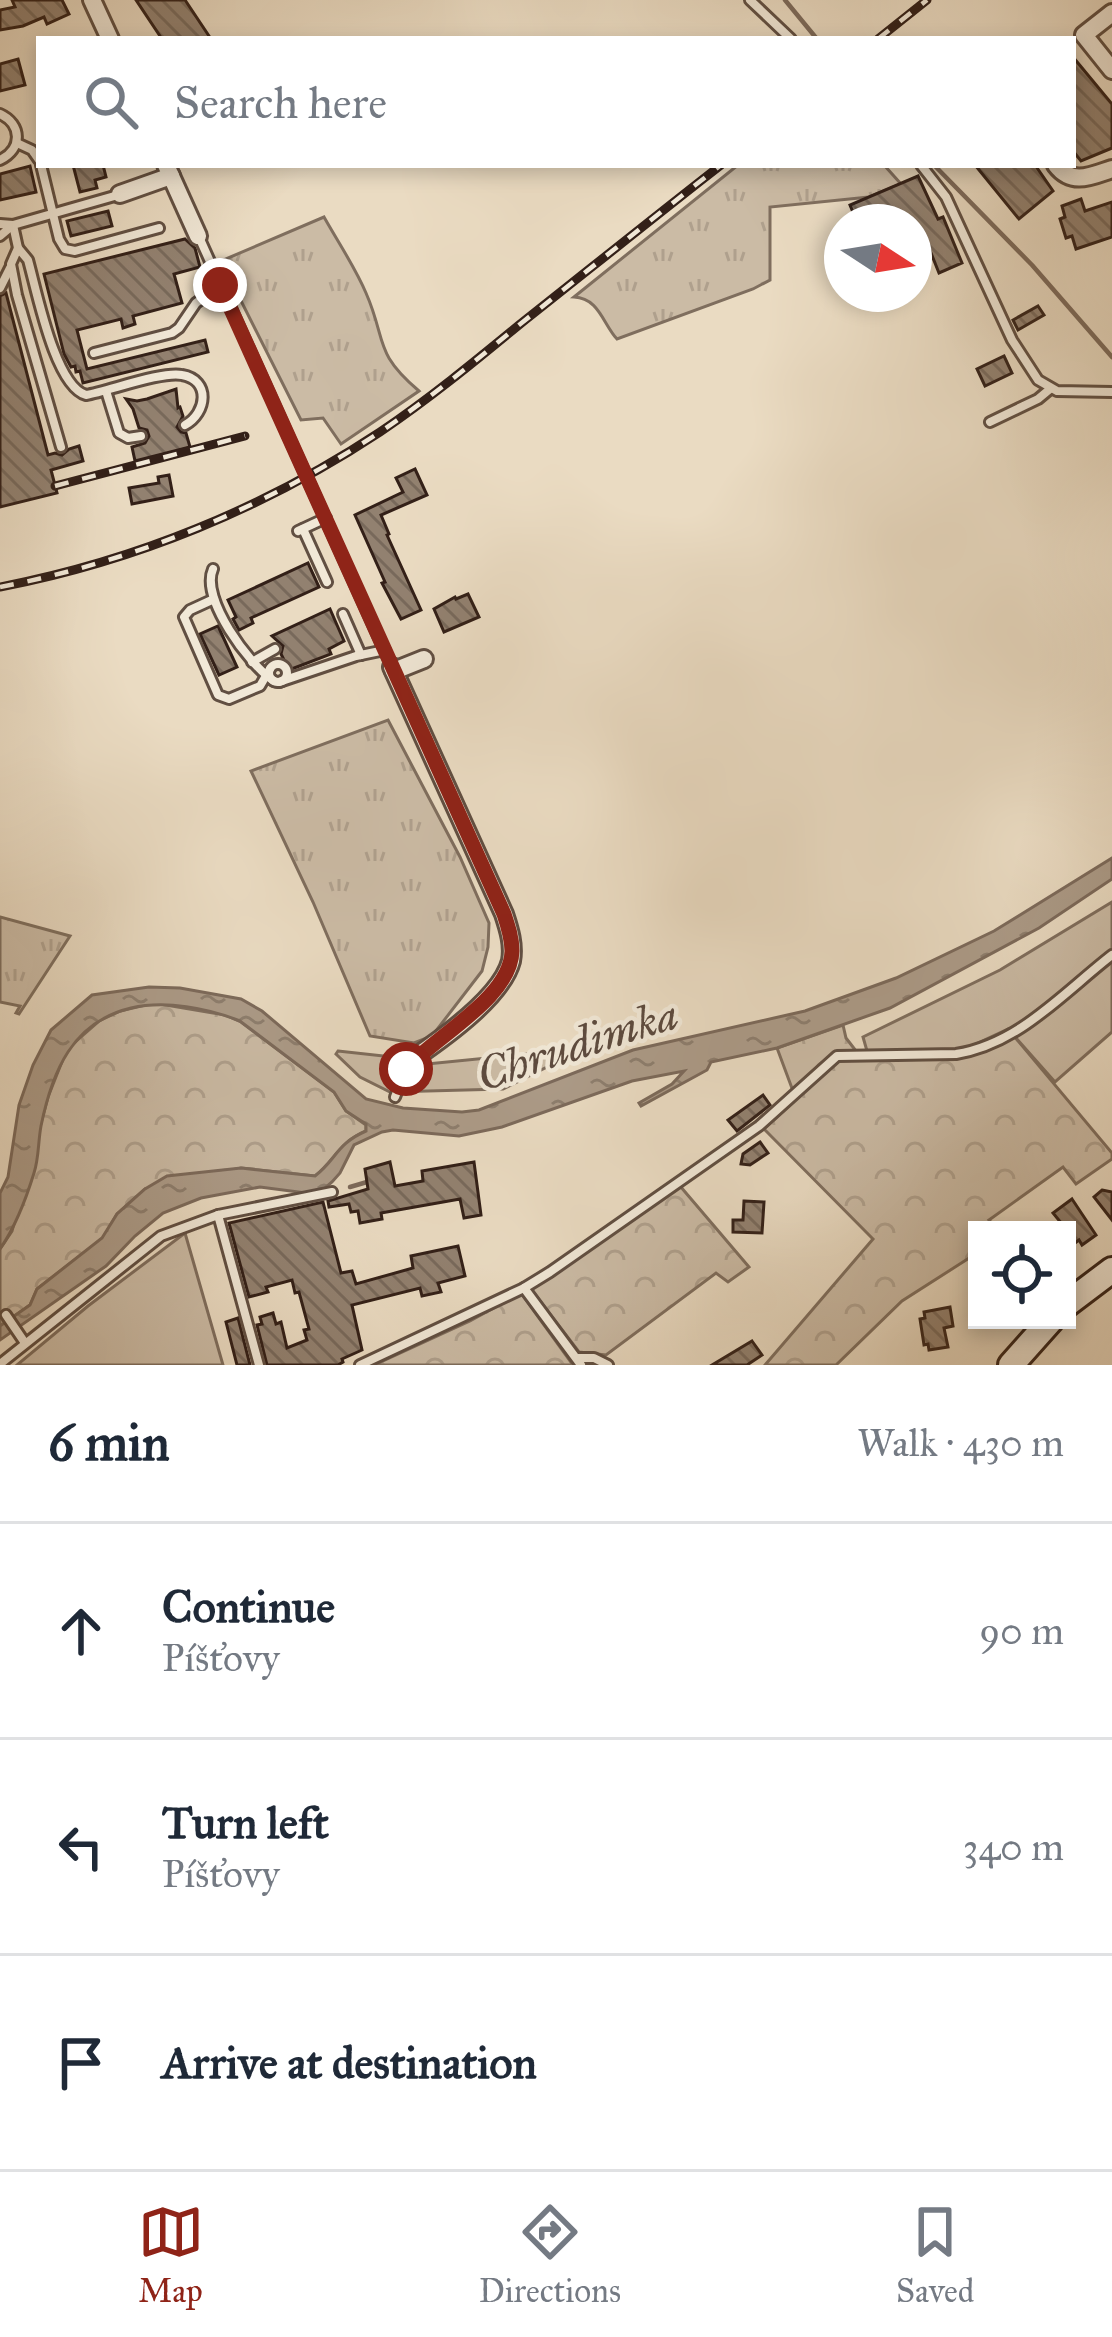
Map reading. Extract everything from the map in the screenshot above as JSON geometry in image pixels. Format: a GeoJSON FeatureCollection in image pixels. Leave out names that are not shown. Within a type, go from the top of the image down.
{"type":"FeatureCollection","features":[{"type":"Feature","properties":{"kind":"street"},"geometry":{"type":"LineString","coordinates":[[1112,13],[1078,40],[1112,70]]}},
{"type":"Feature","properties":{"kind":"street"},"geometry":{"type":"LineString","coordinates":[[1058,168],[1073,178],[1112,169]]}},
{"type":"Feature","properties":{"kind":"street"},"geometry":{"type":"LineString","coordinates":[[129,186],[169,170],[198,236]]}},
{"type":"Feature","properties":{"kind":"street"},"geometry":{"type":"LineString","coordinates":[[417,1056],[493,991],[508,968],[512,950],[504,914],[390,663],[424,658]]}},
{"type":"Feature","properties":{"kind":"street"},"geometry":{"type":"LineString","coordinates":[[1076,1297],[1112,1270]]}},
{"type":"Feature","properties":{"kind":"street"},"geometry":{"type":"LineString","coordinates":[[1011,1365],[1043,1329]]}},
{"type":"Feature","properties":{"kind":"lane"},"geometry":{"type":"LineString","coordinates":[[749,0],[788,36]]}},
{"type":"Feature","properties":{"kind":"lane"},"geometry":{"type":"LineString","coordinates":[[0,113],[16,127],[17,143],[0,160]]}},
{"type":"Feature","properties":{"kind":"lane"},"geometry":{"type":"LineString","coordinates":[[17,143],[36,156]]}},
{"type":"Feature","properties":{"kind":"lane"},"geometry":{"type":"LineString","coordinates":[[41,168],[61,243],[71,251],[159,228]]}},
{"type":"Feature","properties":{"kind":"lane"},"geometry":{"type":"LineString","coordinates":[[923,168],[946,197],[1020,356],[1037,380],[1066,393],[1112,392]]}},
{"type":"Feature","properties":{"kind":"lane"},"geometry":{"type":"LineString","coordinates":[[0,236],[13,225],[129,186]]}},
{"type":"Feature","properties":{"kind":"lane"},"geometry":{"type":"LineString","coordinates":[[0,224],[13,225]]}},
{"type":"Feature","properties":{"kind":"lane"},"geometry":{"type":"LineString","coordinates":[[13,225],[69,383],[81,395],[170,375],[188,377],[197,384],[203,400],[197,417],[185,425]]}},
{"type":"Feature","properties":{"kind":"lane"},"geometry":{"type":"LineString","coordinates":[[198,236],[390,663]]}},
{"type":"Feature","properties":{"kind":"lane"},"geometry":{"type":"LineString","coordinates":[[0,288],[18,248]]}},
{"type":"Feature","properties":{"kind":"lane"},"geometry":{"type":"LineString","coordinates":[[11,263],[61,448]]}},
{"type":"Feature","properties":{"kind":"lane"},"geometry":{"type":"LineString","coordinates":[[94,353],[176,331],[196,302],[220,285]]}},
{"type":"Feature","properties":{"kind":"lane"},"geometry":{"type":"LineString","coordinates":[[990,422],[1050,389]]}},
{"type":"Feature","properties":{"kind":"lane"},"geometry":{"type":"LineString","coordinates":[[106,391],[119,434],[141,436]]}},
{"type":"Feature","properties":{"kind":"lane"},"geometry":{"type":"LineString","coordinates":[[326,518],[301,530],[327,582]]}},
{"type":"Feature","properties":{"kind":"lane"},"geometry":{"type":"LineString","coordinates":[[213,569],[209,583],[214,599],[252,662],[272,677]]}},
{"type":"Feature","properties":{"kind":"lane"},"geometry":{"type":"LineString","coordinates":[[214,599],[184,617],[223,699],[257,688],[272,677],[361,656],[390,663]]}},
{"type":"Feature","properties":{"kind":"lane"},"geometry":{"type":"LineString","coordinates":[[343,614],[361,656]]}},
{"type":"Feature","properties":{"kind":"lane"},"geometry":{"type":"LineString","coordinates":[[252,662],[275,649]]}},
{"type":"Feature","properties":{"kind":"lane"},"geometry":{"type":"LineString","coordinates":[[360,1365],[524,1288],[576,1255],[759,1126],[837,1055],[975,1051],[1034,1019],[1112,955]]}},
{"type":"Feature","properties":{"kind":"lane"},"geometry":{"type":"LineString","coordinates":[[395,1096],[417,1056]]}},
{"type":"Feature","properties":{"kind":"lane"},"geometry":{"type":"LineString","coordinates":[[0,1364],[161,1236],[218,1215],[332,1192]]}},
{"type":"Feature","properties":{"kind":"lane"},"geometry":{"type":"LineString","coordinates":[[218,1215],[259,1365]]}},
{"type":"Feature","properties":{"kind":"lane"},"geometry":{"type":"LineString","coordinates":[[524,1288],[578,1361],[594,1358],[608,1365]]}},
{"type":"Feature","properties":{"kind":"lane"},"geometry":{"type":"LineString","coordinates":[[6,1316],[25,1343]]}},
{"type":"Feature","properties":{"kind":"green space"},"geometry":{"type":"Polygon","coordinates":[[[734,168],[887,168],[901,184],[869,197],[770,207],[770,280],[617,339],[595,307],[574,297],[734,168]]]}},
{"type":"Feature","properties":{"kind":"green space"},"geometry":{"type":"Polygon","coordinates":[[[324,217],[362,283],[388,356],[419,391],[341,444],[323,418],[301,420],[221,261],[324,217]]]}},
{"type":"Feature","properties":{"kind":"green space"},"geometry":{"type":"Polygon","coordinates":[[[388,720],[489,923],[482,971],[432,1036],[414,1043],[370,1036],[251,771],[388,720]]]}},
{"type":"Feature","properties":{"kind":"green space"},"geometry":{"type":"Polygon","coordinates":[[[1112,902],[1112,1032],[1055,1082],[1008,1029],[965,1049],[867,1051],[863,1037],[1000,970],[1112,902]]]}},
{"type":"Feature","properties":{"kind":"green space"},"geometry":{"type":"Polygon","coordinates":[[[0,917],[70,936],[19,1014],[20,1006],[0,1002],[0,917]]]}},
{"type":"Feature","properties":{"kind":"green space"},"geometry":{"type":"Polygon","coordinates":[[[154,1003],[241,1022],[334,1092],[346,1111],[366,1125],[366,1131],[343,1146],[315,1176],[241,1168],[145,1189],[117,1214],[103,1238],[37,1289],[30,1305],[0,1326],[0,1249],[12,1231],[48,1097],[67,1049],[99,1021],[154,1003]]]}},
{"type":"Feature","properties":{"kind":"green space"},"geometry":{"type":"Polygon","coordinates":[[[843,1025],[856,1051],[929,1051],[1008,1029],[1112,1153],[1112,1159],[1076,1184],[1063,1167],[990,1221],[968,1221],[968,1259],[902,1301],[836,1365],[765,1365],[873,1239],[764,1129],[796,1099],[777,1048],[843,1025]]]}},
{"type":"Feature","properties":{"kind":"green space"},"geometry":{"type":"Polygon","coordinates":[[[338,1051],[402,1058],[401,1062],[417,1065],[557,1051],[559,1061],[503,1089],[390,1092],[360,1077],[338,1051]]]}},
{"type":"Feature","properties":{"kind":"green space"},"geometry":{"type":"Polygon","coordinates":[[[680,1186],[749,1267],[728,1282],[716,1273],[606,1355],[579,1352],[530,1288],[680,1186]]]}},
{"type":"Feature","properties":{"kind":"green space"},"geometry":{"type":"Polygon","coordinates":[[[185,1233],[223,1365],[17,1365],[88,1306],[185,1233]]]}},
{"type":"Feature","properties":{"kind":"green space"},"geometry":{"type":"Polygon","coordinates":[[[521,1293],[573,1365],[374,1365],[470,1321],[521,1293]]]}},
{"type":"Feature","properties":{"kind":"water"},"geometry":{"type":"Polygon","coordinates":[[[1112,858],[1112,879],[1039,928],[890,1008],[777,1048],[711,1062],[707,1070],[641,1106],[684,1071],[632,1081],[502,1127],[459,1136],[382,1132],[354,1145],[340,1173],[325,1188],[306,1193],[260,1187],[201,1198],[163,1213],[106,1266],[0,1340],[0,1326],[30,1305],[37,1289],[102,1238],[117,1214],[145,1189],[167,1176],[241,1168],[315,1176],[348,1141],[366,1131],[366,1124],[346,1111],[334,1092],[240,1021],[186,1007],[131,1008],[94,1025],[68,1052],[51,1087],[31,1183],[0,1249],[0,1193],[8,1177],[19,1105],[33,1065],[51,1030],[92,995],[149,987],[241,999],[262,1011],[366,1099],[403,1108],[479,1110],[633,1050],[805,1011],[896,978],[994,931],[1112,858]]]}},
{"type":"Feature","properties":{"kind":"building"},"geometry":{"type":"Polygon","coordinates":[[[12,0],[62,0],[69,14],[47,24],[44,17],[0,30],[0,10],[15,7],[12,0]]]}},
{"type":"Feature","properties":{"kind":"building"},"geometry":{"type":"Polygon","coordinates":[[[136,0],[185,0],[209,36],[160,36],[136,0]]]}},
{"type":"Feature","properties":{"kind":"building"},"geometry":{"type":"Polygon","coordinates":[[[18,59],[25,85],[0,91],[0,64],[18,59]]]}},
{"type":"Feature","properties":{"kind":"building"},"geometry":{"type":"Polygon","coordinates":[[[1076,61],[1112,104],[1112,148],[1081,161],[1076,155],[1076,61]]]}},
{"type":"Feature","properties":{"kind":"building"},"geometry":{"type":"Polygon","coordinates":[[[30,166],[36,192],[0,200],[0,174],[30,166]]]}},
{"type":"Feature","properties":{"kind":"building"},"geometry":{"type":"Polygon","coordinates":[[[74,168],[104,168],[106,177],[95,180],[97,188],[80,192],[74,168]]]}},
{"type":"Feature","properties":{"kind":"building"},"geometry":{"type":"Polygon","coordinates":[[[977,168],[1037,168],[1053,191],[1019,219],[977,168]]]}},
{"type":"Feature","properties":{"kind":"building"},"geometry":{"type":"Polygon","coordinates":[[[918,176],[931,204],[852,204],[918,176]]]}},
{"type":"Feature","properties":{"kind":"building"},"geometry":{"type":"Polygon","coordinates":[[[1081,199],[1085,211],[1112,202],[1112,237],[1076,249],[1072,236],[1066,238],[1060,219],[1065,217],[1062,206],[1081,199]]]}},
{"type":"Feature","properties":{"kind":"building"},"geometry":{"type":"Polygon","coordinates":[[[932,206],[938,219],[943,217],[962,263],[939,273],[932,256],[932,206]]]}},
{"type":"Feature","properties":{"kind":"building"},"geometry":{"type":"Polygon","coordinates":[[[108,211],[112,226],[71,236],[67,221],[108,211]]]}},
{"type":"Feature","properties":{"kind":"building"},"geometry":{"type":"Polygon","coordinates":[[[185,239],[195,248],[200,267],[174,274],[182,303],[133,316],[135,324],[123,328],[121,319],[77,330],[87,369],[205,340],[208,352],[83,383],[80,371],[71,367],[64,354],[44,274],[185,239]]]}},
{"type":"Feature","properties":{"kind":"building"},"geometry":{"type":"Polygon","coordinates":[[[6,293],[48,455],[62,455],[79,446],[83,461],[51,470],[57,493],[0,507],[0,296],[6,293]]]}},
{"type":"Feature","properties":{"kind":"building"},"geometry":{"type":"Polygon","coordinates":[[[1038,306],[1044,315],[1018,330],[1013,320],[1038,306]]]}},
{"type":"Feature","properties":{"kind":"building"},"geometry":{"type":"Polygon","coordinates":[[[1004,356],[1012,373],[985,386],[977,369],[1004,356]]]}},
{"type":"Feature","properties":{"kind":"building"},"geometry":{"type":"Polygon","coordinates":[[[176,389],[183,416],[177,427],[186,433],[190,447],[135,461],[132,447],[145,443],[149,436],[139,428],[126,399],[147,399],[176,389]]]}},
{"type":"Feature","properties":{"kind":"building"},"geometry":{"type":"Polygon","coordinates":[[[415,469],[427,495],[381,515],[421,610],[401,619],[355,515],[403,492],[396,478],[415,469]]]}},
{"type":"Feature","properties":{"kind":"building"},"geometry":{"type":"Polygon","coordinates":[[[169,475],[173,496],[132,504],[129,488],[159,483],[158,477],[169,475]]]}},
{"type":"Feature","properties":{"kind":"building"},"geometry":{"type":"Polygon","coordinates":[[[308,563],[319,587],[251,618],[253,623],[239,630],[228,600],[308,563]]]}},
{"type":"Feature","properties":{"kind":"building"},"geometry":{"type":"Polygon","coordinates":[[[468,594],[479,617],[444,632],[434,609],[468,594]]]}},
{"type":"Feature","properties":{"kind":"building"},"geometry":{"type":"Polygon","coordinates":[[[330,609],[344,641],[329,649],[331,654],[289,670],[281,654],[283,646],[272,636],[330,609]]]}},
{"type":"Feature","properties":{"kind":"building"},"geometry":{"type":"Polygon","coordinates":[[[218,626],[237,667],[219,675],[200,634],[218,626]]]}},
{"type":"Feature","properties":{"kind":"building"},"geometry":{"type":"Polygon","coordinates":[[[763,1095],[770,1105],[737,1131],[728,1120],[763,1095]]]}},
{"type":"Feature","properties":{"kind":"building"},"geometry":{"type":"Polygon","coordinates":[[[760,1142],[768,1153],[750,1165],[741,1164],[743,1154],[760,1142]]]}},
{"type":"Feature","properties":{"kind":"building"},"geometry":{"type":"Polygon","coordinates":[[[390,1162],[395,1186],[423,1181],[422,1171],[474,1162],[481,1215],[464,1218],[460,1199],[381,1213],[382,1219],[360,1223],[358,1211],[351,1212],[349,1204],[329,1207],[328,1201],[368,1189],[365,1169],[390,1162]]]}},
{"type":"Feature","properties":{"kind":"building"},"geometry":{"type":"Polygon","coordinates":[[[1102,1190],[1112,1192],[1112,1220],[1094,1197],[1102,1190]]]}},
{"type":"Feature","properties":{"kind":"building"},"geometry":{"type":"Polygon","coordinates":[[[1072,1199],[1096,1235],[1082,1245],[1076,1242],[1076,1221],[1060,1221],[1053,1213],[1072,1199]]]}},
{"type":"Feature","properties":{"kind":"building"},"geometry":{"type":"Polygon","coordinates":[[[744,1201],[764,1202],[762,1233],[733,1232],[733,1220],[743,1220],[744,1201]]]}},
{"type":"Feature","properties":{"kind":"building"},"geometry":{"type":"Polygon","coordinates":[[[323,1202],[341,1273],[352,1271],[356,1284],[413,1268],[411,1256],[458,1246],[465,1276],[438,1283],[441,1292],[422,1296],[420,1288],[352,1305],[362,1350],[338,1365],[267,1365],[257,1325],[262,1324],[260,1317],[273,1313],[276,1324],[281,1322],[287,1348],[307,1340],[304,1330],[309,1329],[292,1280],[249,1297],[229,1223],[323,1202]]]}},
{"type":"Feature","properties":{"kind":"building"},"geometry":{"type":"Polygon","coordinates":[[[950,1307],[953,1326],[944,1328],[948,1347],[929,1350],[920,1319],[925,1318],[924,1312],[950,1307]]]}},
{"type":"Feature","properties":{"kind":"building"},"geometry":{"type":"Polygon","coordinates":[[[238,1318],[250,1365],[237,1365],[226,1322],[238,1318]]]}},
{"type":"Feature","properties":{"kind":"building"},"geometry":{"type":"Polygon","coordinates":[[[752,1341],[762,1355],[747,1365],[712,1365],[752,1341]]]}},
{"type":"Feature","properties":{"kind":"waterway"},"geometry":{"type":"LineString","coordinates":[[785,0],[815,36]]}},
{"type":"Feature","properties":{"kind":"waterway"},"geometry":{"type":"LineString","coordinates":[[937,168],[1032,265],[1112,357]]}},
{"type":"Feature","properties":{"kind":"waterway"},"geometry":{"type":"LineString","coordinates":[[350,1187],[367,1182]]}},
{"type":"Feature","properties":{"kind":"railway"},"geometry":{"type":"LineString","coordinates":[[882,36],[927,0]]}},
{"type":"Feature","properties":{"kind":"railway"},"geometry":{"type":"LineString","coordinates":[[0,587],[149,547],[245,508],[336,459],[434,393],[717,168]]}},
{"type":"Feature","properties":{"kind":"railway"},"geometry":{"type":"LineString","coordinates":[[55,486],[245,436]]}},
{"type":"Feature","properties":{"kind":"route"},"geometry":{"type":"LineString","coordinates":[[220,285],[510,934],[511,960],[502,981],[406,1069]]}},
{"type":"Feature","properties":{"kind":"water label","name":"Chrudimka"},"geometry":{"type":"Point","coordinates":[577,1044]}}]}
